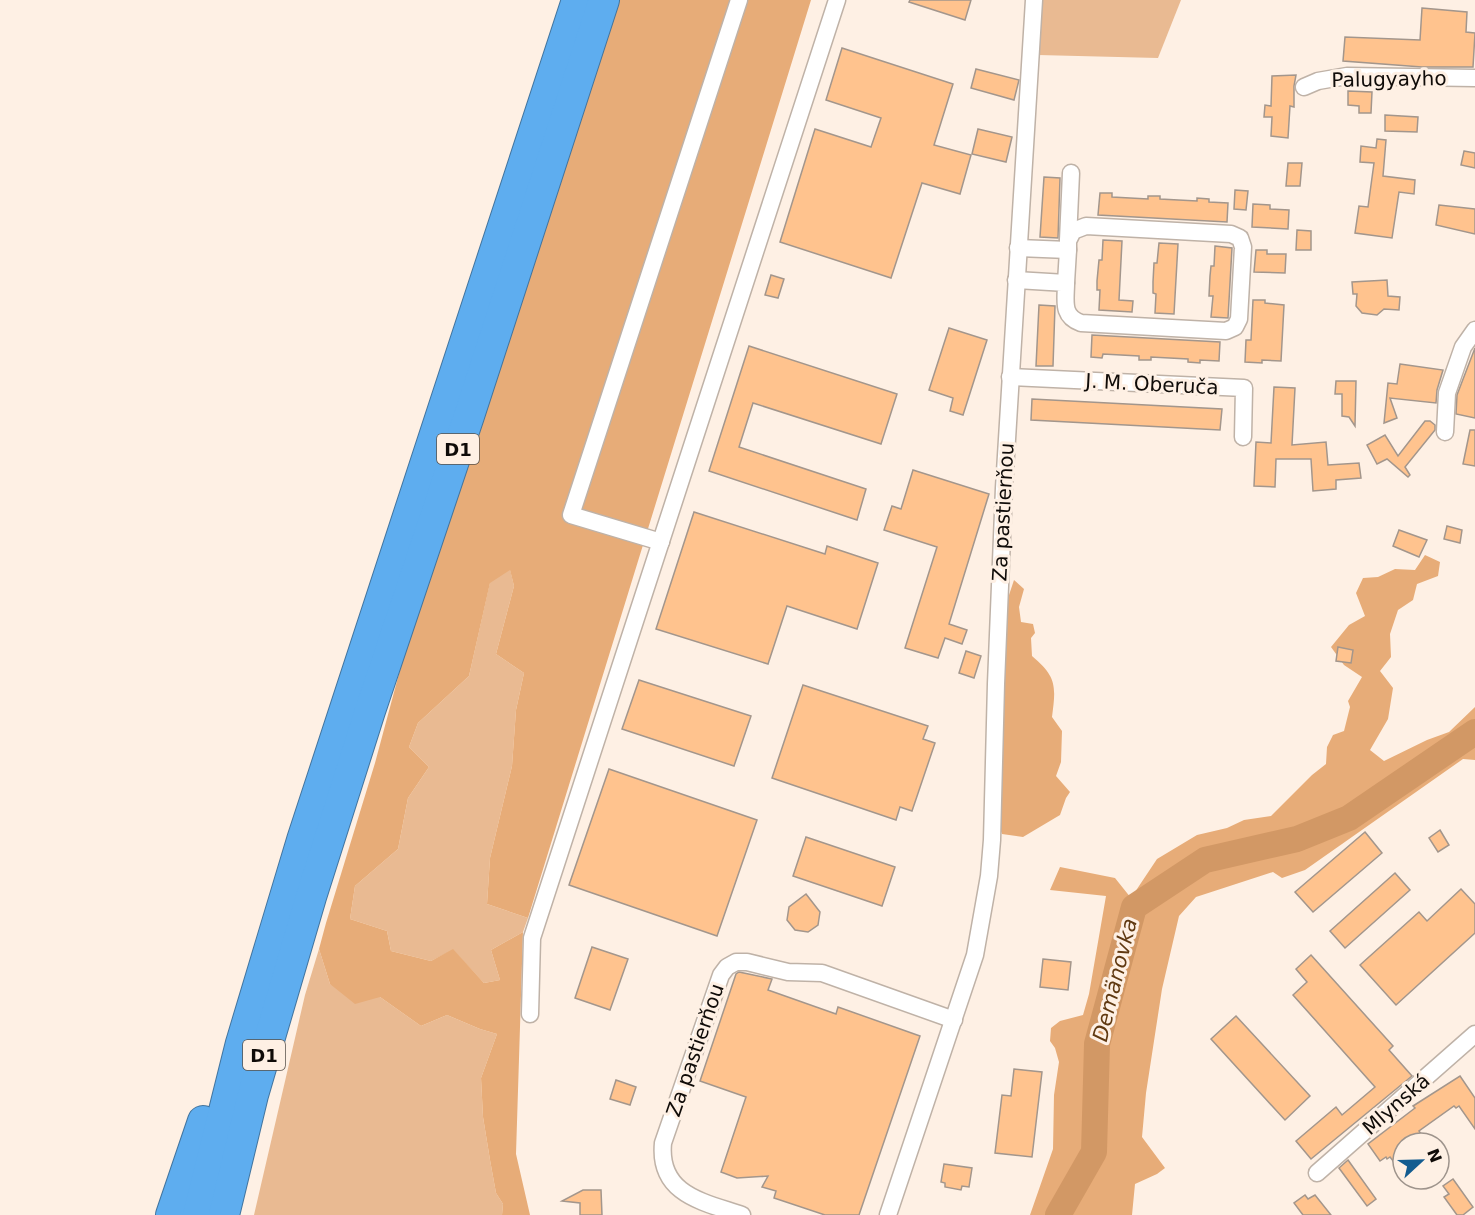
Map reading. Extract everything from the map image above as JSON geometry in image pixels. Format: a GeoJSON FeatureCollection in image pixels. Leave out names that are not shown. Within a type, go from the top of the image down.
{"type":"FeatureCollection","features":[{"type":"Feature","properties":{"kind":"highway","name":"D1"},"geometry":{"type":"LineString","coordinates":[[198,1215],[241,1043],[345,708],[577,0]]}},
{"type":"Feature","properties":{"kind":"highway","name":"D1"},"geometry":{"type":"LineString","coordinates":[[224,1215],[253,1095],[369,711],[469,416],[604,0]]}},
{"type":"Feature","properties":{"kind":"highway"},"geometry":{"type":"LineString","coordinates":[[245,1215],[311,897]]}},
{"type":"Feature","properties":{"kind":"highway"},"geometry":{"type":"LineString","coordinates":[[171,1215],[210,1100],[241,1043]]}},
{"type":"Feature","properties":{"kind":"street"},"geometry":{"type":"LineString","coordinates":[[661,542],[571,515],[739,0]]}},
{"type":"Feature","properties":{"kind":"street"},"geometry":{"type":"LineString","coordinates":[[530,1014],[532,938],[837,0]]}},
{"type":"Feature","properties":{"kind":"street","name":"Za pastierňou"},"geometry":{"type":"LineString","coordinates":[[888,1215],[954,1020],[978,941],[989,876],[1000,551],[1034,0]]}},
{"type":"Feature","properties":{"kind":"street","name":"Palugyayho"},"geometry":{"type":"LineString","coordinates":[[1304,87],[1323,79],[1347,76],[1475,78]]}},
{"type":"Feature","properties":{"kind":"street"},"geometry":{"type":"LineString","coordinates":[[1068,245],[1073,231],[1086,226],[1231,234],[1240,238],[1244,247],[1239,319],[1235,327],[1226,331],[1081,323],[1069,317],[1066,312],[1066,283],[1071,173]]}},
{"type":"Feature","properties":{"kind":"street"},"geometry":{"type":"LineString","coordinates":[[1018,248],[1068,245]]}},
{"type":"Feature","properties":{"kind":"street"},"geometry":{"type":"LineString","coordinates":[[1016,280],[1066,283]]}},
{"type":"Feature","properties":{"kind":"street"},"geometry":{"type":"LineString","coordinates":[[1445,432],[1447,393],[1463,346],[1475,330]]}},
{"type":"Feature","properties":{"kind":"street","name":"J. M. Oberuča"},"geometry":{"type":"LineString","coordinates":[[1010,376],[1244,388],[1243,437]]}},
{"type":"Feature","properties":{"kind":"street","name":"Za pastierňou"},"geometry":{"type":"LineString","coordinates":[[742,1215],[689,1197],[679,1190],[668,1175],[662,1152],[663,1143],[721,975],[727,967],[736,962],[747,962],[788,972],[822,973],[954,1020]]}},
{"type":"Feature","properties":{"kind":"street","name":"Mlynská"},"geometry":{"type":"LineString","coordinates":[[1317,1173],[1475,1034]]}},
{"type":"Feature","properties":{"kind":"shaded area"},"geometry":{"type":"Polygon","coordinates":[[[614,0],[811,0],[528,918],[487,904],[490,858],[512,766],[516,710],[524,673],[496,654],[514,586],[510,570],[490,583],[469,676],[418,723],[409,747],[429,767],[408,798],[398,849],[355,886],[350,919],[387,931],[391,951],[431,961],[453,949],[484,983],[500,980],[491,950],[523,932],[516,1154],[530,1215],[502,1215],[503,1204],[496,1193],[483,1117],[481,1078],[497,1034],[447,1015],[421,1026],[380,997],[355,1004],[330,984],[319,949],[375,763],[411,629],[614,0]]]}},
{"type":"Feature","properties":{"kind":"shaded area"},"geometry":{"type":"Polygon","coordinates":[[[1041,0],[1181,0],[1158,58],[1038,55],[1041,0]]]}},
{"type":"Feature","properties":{"kind":"shaded area"},"geometry":{"type":"Polygon","coordinates":[[[1425,555],[1440,562],[1438,576],[1417,584],[1413,600],[1398,610],[1390,634],[1391,657],[1380,671],[1393,688],[1388,719],[1370,750],[1384,761],[1449,732],[1475,707],[1475,760],[1463,759],[1305,870],[1282,878],[1273,872],[1196,897],[1179,916],[1162,989],[1146,1093],[1142,1137],[1165,1168],[1135,1184],[1132,1215],[1030,1215],[1053,1149],[1054,1095],[1059,1062],[1055,1048],[1050,1041],[1051,1028],[1060,1021],[1083,1015],[1089,994],[1106,896],[1050,890],[1060,867],[1115,878],[1131,898],[1157,859],[1197,835],[1227,828],[1244,820],[1271,816],[1326,764],[1327,747],[1333,735],[1344,731],[1350,707],[1348,701],[1362,677],[1344,665],[1331,647],[1349,625],[1365,616],[1356,593],[1363,578],[1378,577],[1395,569],[1415,570],[1425,555]]]}},
{"type":"Feature","properties":{"kind":"shaded area"},"geometry":{"type":"Polygon","coordinates":[[[510,569],[514,586],[496,654],[524,673],[516,710],[512,766],[490,858],[487,904],[528,918],[523,932],[491,950],[500,980],[484,983],[453,950],[431,961],[391,951],[387,931],[350,919],[355,886],[398,849],[408,798],[429,767],[409,747],[418,723],[469,676],[490,582],[510,569]]]}},
{"type":"Feature","properties":{"kind":"shaded area"},"geometry":{"type":"Polygon","coordinates":[[[1014,580],[1024,589],[1019,607],[1021,622],[1033,624],[1035,633],[1031,638],[1032,656],[1046,670],[1053,683],[1052,717],[1062,731],[1061,762],[1056,776],[1070,792],[1060,815],[1023,837],[1002,834],[999,826],[1005,607],[1014,580]]]}},
{"type":"Feature","properties":{"kind":"shaded area"},"geometry":{"type":"Polygon","coordinates":[[[319,949],[330,984],[380,997],[421,1026],[447,1015],[497,1034],[481,1078],[483,1117],[496,1193],[503,1204],[502,1215],[254,1215],[305,995],[319,949]]]}},
{"type":"Feature","properties":{"kind":"building"},"geometry":{"type":"Polygon","coordinates":[[[910,0],[971,0],[965,20],[909,2],[910,0]]]}},
{"type":"Feature","properties":{"kind":"building"},"geometry":{"type":"Polygon","coordinates":[[[1422,8],[1467,12],[1466,32],[1475,33],[1473,67],[1422,67],[1343,61],[1345,37],[1420,40],[1422,8]]]}},
{"type":"Feature","properties":{"kind":"building"},"geometry":{"type":"Polygon","coordinates":[[[842,48],[953,84],[934,145],[971,155],[960,194],[922,183],[891,278],[780,242],[815,129],[871,147],[881,118],[826,100],[842,48]]]}},
{"type":"Feature","properties":{"kind":"building"},"geometry":{"type":"Polygon","coordinates":[[[976,69],[1019,80],[1014,100],[971,88],[976,69]]]}},
{"type":"Feature","properties":{"kind":"building"},"geometry":{"type":"Polygon","coordinates":[[[1296,75],[1294,107],[1290,106],[1288,138],[1271,136],[1272,117],[1264,117],[1265,105],[1271,106],[1272,76],[1296,75]]]}},
{"type":"Feature","properties":{"kind":"building"},"geometry":{"type":"Polygon","coordinates":[[[1348,91],[1372,92],[1371,113],[1359,113],[1359,106],[1348,105],[1348,91]]]}},
{"type":"Feature","properties":{"kind":"building"},"geometry":{"type":"Polygon","coordinates":[[[1385,115],[1418,117],[1417,132],[1385,131],[1385,115]]]}},
{"type":"Feature","properties":{"kind":"building"},"geometry":{"type":"Polygon","coordinates":[[[978,129],[1012,137],[1006,162],[972,154],[978,129]]]}},
{"type":"Feature","properties":{"kind":"building"},"geometry":{"type":"Polygon","coordinates":[[[1377,139],[1386,140],[1383,176],[1415,180],[1414,194],[1399,192],[1392,238],[1355,233],[1359,206],[1368,207],[1374,163],[1360,162],[1361,146],[1376,148],[1377,139]]]}},
{"type":"Feature","properties":{"kind":"building"},"geometry":{"type":"Polygon","coordinates":[[[1464,151],[1475,153],[1475,168],[1461,165],[1464,151]]]}},
{"type":"Feature","properties":{"kind":"building"},"geometry":{"type":"Polygon","coordinates":[[[1288,163],[1302,163],[1300,186],[1286,186],[1288,163]]]}},
{"type":"Feature","properties":{"kind":"building"},"geometry":{"type":"Polygon","coordinates":[[[1044,177],[1060,178],[1058,238],[1040,237],[1044,177]]]}},
{"type":"Feature","properties":{"kind":"building"},"geometry":{"type":"Polygon","coordinates":[[[1235,190],[1248,191],[1246,210],[1234,209],[1235,190]]]}},
{"type":"Feature","properties":{"kind":"building"},"geometry":{"type":"Polygon","coordinates":[[[1100,193],[1112,193],[1112,197],[1148,199],[1148,196],[1160,196],[1160,199],[1197,201],[1197,198],[1209,199],[1209,202],[1228,203],[1227,222],[1098,215],[1100,193]]]}},
{"type":"Feature","properties":{"kind":"building"},"geometry":{"type":"Polygon","coordinates":[[[1253,204],[1270,205],[1270,209],[1289,210],[1288,229],[1252,227],[1253,204]]]}},
{"type":"Feature","properties":{"kind":"building"},"geometry":{"type":"Polygon","coordinates":[[[1439,205],[1475,209],[1475,234],[1436,225],[1439,205]]]}},
{"type":"Feature","properties":{"kind":"building"},"geometry":{"type":"Polygon","coordinates":[[[1297,230],[1311,231],[1311,250],[1296,250],[1297,230]]]}},
{"type":"Feature","properties":{"kind":"building"},"geometry":{"type":"Polygon","coordinates":[[[1103,240],[1122,241],[1119,300],[1133,301],[1132,312],[1099,310],[1100,290],[1097,290],[1097,281],[1099,260],[1102,260],[1103,240]]]}},
{"type":"Feature","properties":{"kind":"building"},"geometry":{"type":"Polygon","coordinates":[[[1159,243],[1178,244],[1174,314],[1155,313],[1154,263],[1157,263],[1159,243]]]}},
{"type":"Feature","properties":{"kind":"building"},"geometry":{"type":"Polygon","coordinates":[[[1215,246],[1232,248],[1228,318],[1211,317],[1213,296],[1209,296],[1210,276],[1211,266],[1214,266],[1215,246]]]}},
{"type":"Feature","properties":{"kind":"building"},"geometry":{"type":"Polygon","coordinates":[[[1256,250],[1267,250],[1267,254],[1286,254],[1285,273],[1254,272],[1256,250]]]}},
{"type":"Feature","properties":{"kind":"building"},"geometry":{"type":"Polygon","coordinates":[[[771,275],[784,279],[778,298],[765,295],[771,275]]]}},
{"type":"Feature","properties":{"kind":"building"},"geometry":{"type":"Polygon","coordinates":[[[1387,280],[1388,296],[1400,297],[1399,310],[1384,309],[1377,315],[1362,313],[1356,306],[1357,294],[1353,294],[1352,282],[1387,280]]]}},
{"type":"Feature","properties":{"kind":"building"},"geometry":{"type":"Polygon","coordinates":[[[1253,300],[1265,300],[1265,303],[1284,305],[1281,361],[1245,362],[1246,340],[1251,340],[1253,300]]]}},
{"type":"Feature","properties":{"kind":"building"},"geometry":{"type":"Polygon","coordinates":[[[1039,305],[1055,306],[1053,366],[1036,366],[1039,305]]]}},
{"type":"Feature","properties":{"kind":"building"},"geometry":{"type":"Polygon","coordinates":[[[949,328],[987,340],[963,415],[950,411],[953,398],[929,390],[949,328]]]}},
{"type":"Feature","properties":{"kind":"building"},"geometry":{"type":"Polygon","coordinates":[[[1092,335],[1220,342],[1219,361],[1200,360],[1200,363],[1188,362],[1188,359],[1151,357],[1151,360],[1139,360],[1139,356],[1103,354],[1102,358],[1091,357],[1092,335]]]}},
{"type":"Feature","properties":{"kind":"building"},"geometry":{"type":"Polygon","coordinates":[[[749,346],[897,394],[881,444],[753,403],[739,447],[866,489],[857,520],[709,471],[749,346]]]}},
{"type":"Feature","properties":{"kind":"building"},"geometry":{"type":"Polygon","coordinates":[[[1475,348],[1475,418],[1456,414],[1457,395],[1475,348]]]}},
{"type":"Feature","properties":{"kind":"building"},"geometry":{"type":"Polygon","coordinates":[[[1400,364],[1443,370],[1436,403],[1390,398],[1397,418],[1384,423],[1388,383],[1397,384],[1400,364]]]}},
{"type":"Feature","properties":{"kind":"building"},"geometry":{"type":"Polygon","coordinates":[[[1336,381],[1356,381],[1355,426],[1349,417],[1342,416],[1342,394],[1335,394],[1336,381]]]}},
{"type":"Feature","properties":{"kind":"building"},"geometry":{"type":"Polygon","coordinates":[[[1274,387],[1295,388],[1292,445],[1326,442],[1328,465],[1359,463],[1361,478],[1336,480],[1336,489],[1313,491],[1311,459],[1276,459],[1275,487],[1254,486],[1256,442],[1271,443],[1274,387]]]}},
{"type":"Feature","properties":{"kind":"building"},"geometry":{"type":"Polygon","coordinates":[[[1032,399],[1222,409],[1220,430],[1031,420],[1032,399]]]}},
{"type":"Feature","properties":{"kind":"building"},"geometry":{"type":"Polygon","coordinates":[[[1425,421],[1430,421],[1435,425],[1435,430],[1405,467],[1410,475],[1408,477],[1387,459],[1377,464],[1367,445],[1385,435],[1398,456],[1425,421]]]}},
{"type":"Feature","properties":{"kind":"building"},"geometry":{"type":"Polygon","coordinates":[[[1470,430],[1475,430],[1475,466],[1463,464],[1470,430]]]}},
{"type":"Feature","properties":{"kind":"building"},"geometry":{"type":"Polygon","coordinates":[[[913,470],[989,494],[949,624],[967,630],[962,644],[945,638],[938,658],[905,648],[937,547],[884,530],[892,506],[901,509],[913,470]]]}},
{"type":"Feature","properties":{"kind":"building"},"geometry":{"type":"Polygon","coordinates":[[[694,512],[825,554],[827,546],[878,563],[857,629],[787,606],[768,664],[656,629],[694,512]]]}},
{"type":"Feature","properties":{"kind":"building"},"geometry":{"type":"Polygon","coordinates":[[[1447,526],[1462,530],[1460,543],[1444,539],[1447,526]]]}},
{"type":"Feature","properties":{"kind":"building"},"geometry":{"type":"Polygon","coordinates":[[[1399,530],[1427,540],[1419,557],[1393,546],[1399,530]]]}},
{"type":"Feature","properties":{"kind":"building"},"geometry":{"type":"Polygon","coordinates":[[[1338,647],[1353,650],[1351,663],[1336,661],[1338,647]]]}},
{"type":"Feature","properties":{"kind":"building"},"geometry":{"type":"Polygon","coordinates":[[[966,651],[981,656],[974,678],[959,673],[966,651]]]}},
{"type":"Feature","properties":{"kind":"building"},"geometry":{"type":"Polygon","coordinates":[[[639,680],[751,716],[734,766],[622,729],[639,680]]]}},
{"type":"Feature","properties":{"kind":"building"},"geometry":{"type":"Polygon","coordinates":[[[803,685],[928,726],[923,739],[935,743],[912,811],[900,807],[896,820],[772,778],[803,685]]]}},
{"type":"Feature","properties":{"kind":"building"},"geometry":{"type":"Polygon","coordinates":[[[609,769],[757,820],[717,936],[569,885],[609,769]]]}},
{"type":"Feature","properties":{"kind":"building"},"geometry":{"type":"Polygon","coordinates":[[[1440,830],[1449,845],[1438,852],[1429,838],[1440,830]]]}},
{"type":"Feature","properties":{"kind":"building"},"geometry":{"type":"Polygon","coordinates":[[[1365,832],[1382,853],[1313,912],[1295,892],[1365,832]]]}},
{"type":"Feature","properties":{"kind":"building"},"geometry":{"type":"Polygon","coordinates":[[[806,837],[895,867],[882,906],[793,876],[806,837]]]}},
{"type":"Feature","properties":{"kind":"building"},"geometry":{"type":"Polygon","coordinates":[[[1395,873],[1410,890],[1345,948],[1330,931],[1395,873]]]}},
{"type":"Feature","properties":{"kind":"building"},"geometry":{"type":"Polygon","coordinates":[[[1461,889],[1475,904],[1475,933],[1396,1005],[1360,965],[1419,912],[1427,921],[1461,889]]]}},
{"type":"Feature","properties":{"kind":"building"},"geometry":{"type":"Polygon","coordinates":[[[806,894],[820,912],[818,925],[808,932],[795,930],[787,920],[789,907],[806,894]]]}},
{"type":"Feature","properties":{"kind":"building"},"geometry":{"type":"Polygon","coordinates":[[[592,947],[628,959],[610,1010],[575,998],[592,947]]]}},
{"type":"Feature","properties":{"kind":"building"},"geometry":{"type":"Polygon","coordinates":[[[1311,955],[1393,1046],[1389,1050],[1412,1076],[1311,1159],[1296,1141],[1336,1107],[1342,1115],[1375,1087],[1293,995],[1307,982],[1296,969],[1311,955]]]}},
{"type":"Feature","properties":{"kind":"building"},"geometry":{"type":"Polygon","coordinates":[[[1043,959],[1071,962],[1068,990],[1040,987],[1043,959]]]}},
{"type":"Feature","properties":{"kind":"building"},"geometry":{"type":"Polygon","coordinates":[[[739,972],[772,979],[768,990],[836,1014],[838,1007],[920,1036],[859,1215],[825,1215],[774,1198],[776,1191],[762,1187],[768,1176],[737,1178],[721,1172],[746,1097],[700,1081],[736,974],[739,972]]]}},
{"type":"Feature","properties":{"kind":"building"},"geometry":{"type":"Polygon","coordinates":[[[1236,1016],[1310,1096],[1285,1120],[1211,1039],[1236,1016]]]}},
{"type":"Feature","properties":{"kind":"building"},"geometry":{"type":"Polygon","coordinates":[[[1014,1069],[1042,1072],[1032,1157],[995,1153],[1002,1095],[1011,1096],[1014,1069]]]}},
{"type":"Feature","properties":{"kind":"building"},"geometry":{"type":"Polygon","coordinates":[[[1460,1076],[1475,1098],[1475,1129],[1459,1106],[1456,1108],[1454,1106],[1419,1131],[1391,1131],[1391,1158],[1386,1157],[1380,1161],[1368,1144],[1415,1108],[1413,1106],[1460,1076]]]}},
{"type":"Feature","properties":{"kind":"building"},"geometry":{"type":"Polygon","coordinates":[[[616,1080],[636,1087],[630,1105],[610,1099],[616,1080]]]}},
{"type":"Feature","properties":{"kind":"building"},"geometry":{"type":"Polygon","coordinates":[[[1348,1160],[1376,1199],[1367,1206],[1339,1168],[1348,1160]]]}},
{"type":"Feature","properties":{"kind":"building"},"geometry":{"type":"Polygon","coordinates":[[[944,1164],[972,1168],[969,1187],[962,1186],[961,1190],[945,1187],[945,1183],[941,1182],[944,1164]]]}},
{"type":"Feature","properties":{"kind":"building"},"geometry":{"type":"Polygon","coordinates":[[[1453,1179],[1473,1207],[1463,1215],[1457,1215],[1444,1197],[1449,1194],[1447,1191],[1451,1191],[1453,1179]]]}},
{"type":"Feature","properties":{"kind":"building"},"geometry":{"type":"Polygon","coordinates":[[[583,1190],[601,1190],[602,1215],[580,1215],[580,1203],[562,1201],[583,1190]]]}},
{"type":"Feature","properties":{"kind":"building"},"geometry":{"type":"Polygon","coordinates":[[[1305,1195],[1308,1199],[1315,1195],[1331,1215],[1303,1215],[1294,1203],[1305,1195]]]}},
{"type":"Feature","properties":{"kind":"waterway","name":"Demänovka"},"geometry":{"type":"LineString","coordinates":[[1058,1215],[1094,1152],[1097,1044],[1134,907],[1205,860],[1297,839],[1349,818],[1475,732]]}}]}
